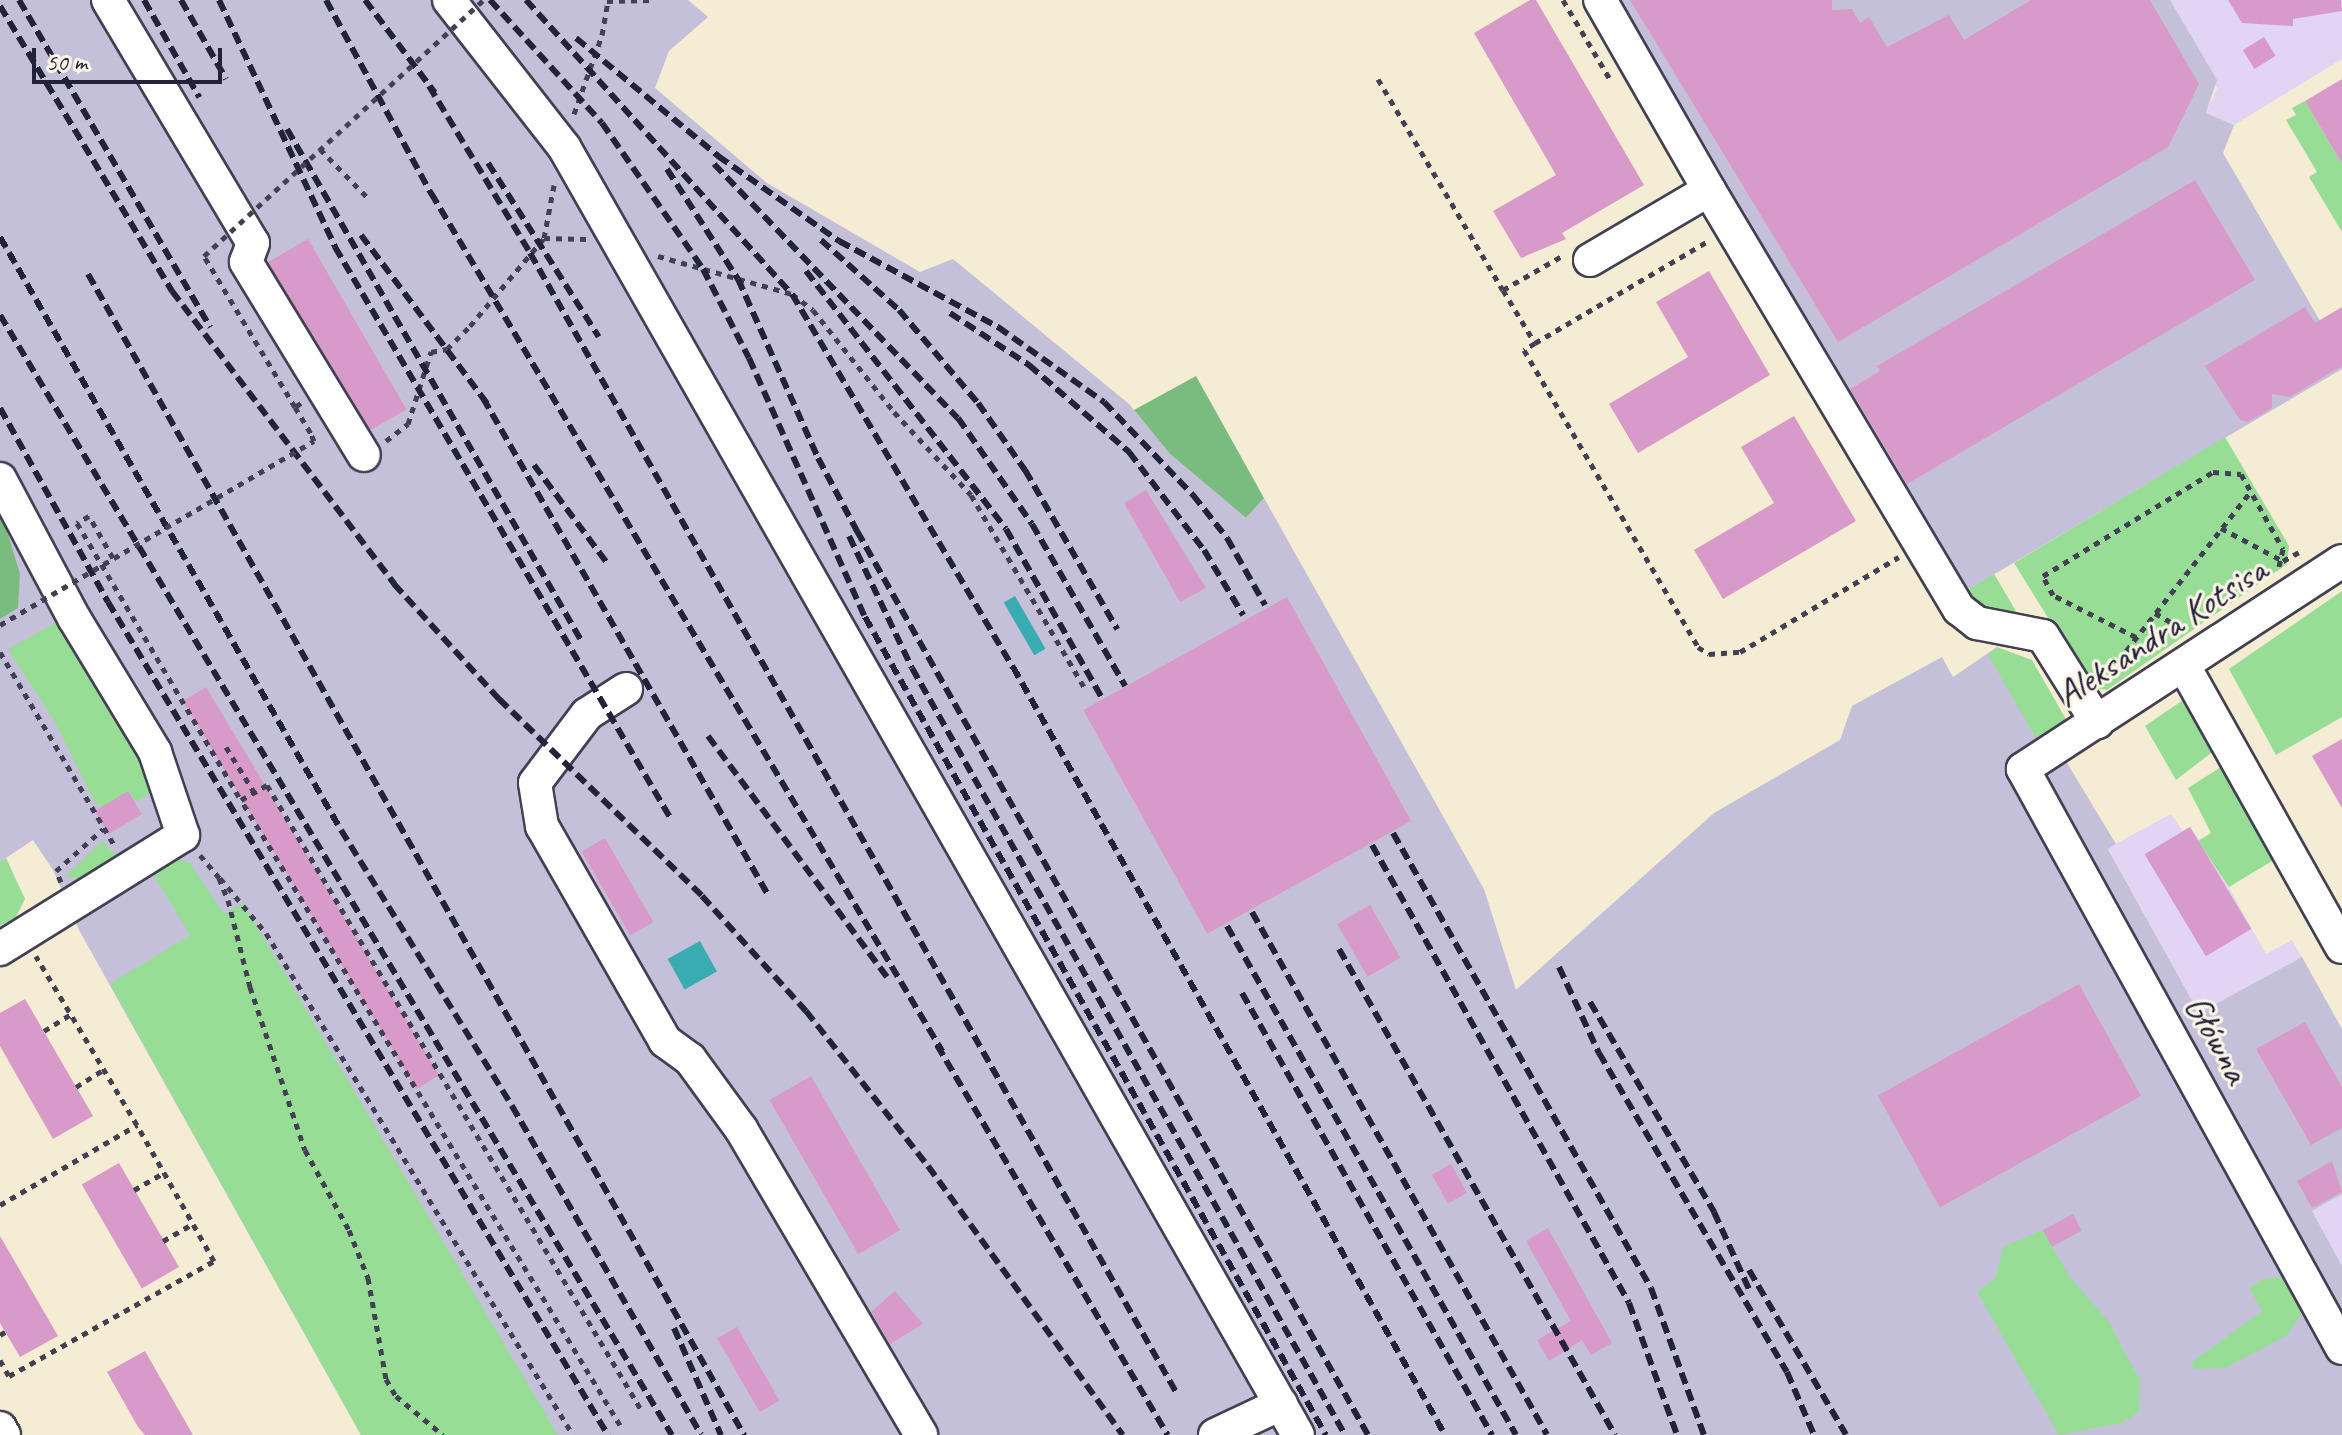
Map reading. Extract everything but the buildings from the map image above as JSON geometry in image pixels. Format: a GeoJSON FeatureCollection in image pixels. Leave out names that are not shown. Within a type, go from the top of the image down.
{"type":"FeatureCollection","features":[{"type":"Feature","properties":{"kind":"street"},"geometry":{"type":"LineString","coordinates":[[108,0],[253,243],[246,262],[364,455]]}},
{"type":"Feature","properties":{"kind":"street"},"geometry":{"type":"LineString","coordinates":[[449,0],[564,147],[1298,1435]]}},
{"type":"Feature","properties":{"kind":"street"},"geometry":{"type":"LineString","coordinates":[[1600,0],[1709,190],[1965,617],[2043,636],[2090,712]]}},
{"type":"Feature","properties":{"kind":"street"},"geometry":{"type":"LineString","coordinates":[[1581,255],[1709,190]]}},
{"type":"Feature","properties":{"kind":"street"},"geometry":{"type":"LineString","coordinates":[[0,479],[74,618],[155,752],[183,835],[0,949]]}},
{"type":"Feature","properties":{"kind":"street","name":"Aleksandra Kotsisa"},"geometry":{"type":"LineString","coordinates":[[2023,769],[2058,747],[2090,712],[2179,653],[2342,561]]}},
{"type":"Feature","properties":{"kind":"street"},"geometry":{"type":"LineString","coordinates":[[2179,653],[2342,947]]}},
{"type":"Feature","properties":{"kind":"street"},"geometry":{"type":"LineString","coordinates":[[626,689],[587,714],[535,783],[542,826],[665,1041],[690,1059],[741,1129],[921,1435]]}},
{"type":"Feature","properties":{"kind":"street","name":"Główna"},"geometry":{"type":"LineString","coordinates":[[2023,769],[2342,1348]]}},
{"type":"Feature","properties":{"kind":"street"},"geometry":{"type":"LineString","coordinates":[[1215,1435],[1281,1404]]}},
{"type":"Feature","properties":{"kind":"street"},"geometry":{"type":"LineString","coordinates":[[0,1428],[4,1435]]}},
{"type":"Feature","properties":{"kind":"path"},"geometry":{"type":"LineString","coordinates":[[0,625],[111,555],[314,441],[204,256],[322,151],[483,0]]}},
{"type":"Feature","properties":{"kind":"path"},"geometry":{"type":"LineString","coordinates":[[364,455],[408,424],[431,352],[447,349],[470,326],[544,238],[564,147],[602,35],[607,1],[650,0]]}},
{"type":"Feature","properties":{"kind":"path"},"geometry":{"type":"LineString","coordinates":[[1378,79],[1535,343]]}},
{"type":"Feature","properties":{"kind":"path"},"geometry":{"type":"LineString","coordinates":[[322,151],[369,199]]}},
{"type":"Feature","properties":{"kind":"path"},"geometry":{"type":"LineString","coordinates":[[544,238],[554,234],[621,247],[792,294],[813,310],[894,412],[971,495],[1084,687]]}},
{"type":"Feature","properties":{"kind":"path"},"geometry":{"type":"LineString","coordinates":[[1711,239],[1524,350],[1698,647],[1709,654],[1740,652],[1920,545]]}},
{"type":"Feature","properties":{"kind":"path"},"geometry":{"type":"LineString","coordinates":[[1503,290],[1581,255]]}},
{"type":"Feature","properties":{"kind":"path"},"geometry":{"type":"LineString","coordinates":[[2136,637],[2053,595],[2043,576],[2213,472],[2241,474],[2283,549],[2283,561]]}},
{"type":"Feature","properties":{"kind":"path"},"geometry":{"type":"LineString","coordinates":[[2127,672],[2119,660],[2251,491]]}},
{"type":"Feature","properties":{"kind":"path"},"geometry":{"type":"LineString","coordinates":[[111,555],[89,516],[77,523],[620,1425]]}},
{"type":"Feature","properties":{"kind":"path"},"geometry":{"type":"LineString","coordinates":[[2221,528],[2283,561]]}},
{"type":"Feature","properties":{"kind":"path"},"geometry":{"type":"LineString","coordinates":[[2268,575],[2299,552]]}},
{"type":"Feature","properties":{"kind":"path"},"geometry":{"type":"LineString","coordinates":[[2155,613],[2186,630]]}},
{"type":"Feature","properties":{"kind":"path"},"geometry":{"type":"LineString","coordinates":[[2179,653],[2186,630],[2197,622]]}},
{"type":"Feature","properties":{"kind":"path"},"geometry":{"type":"LineString","coordinates":[[0,652],[130,869]]}},
{"type":"Feature","properties":{"kind":"path"},"geometry":{"type":"LineString","coordinates":[[2090,712],[2127,672],[2139,664]]}},
{"type":"Feature","properties":{"kind":"path"},"geometry":{"type":"LineString","coordinates":[[226,747],[254,792]]}},
{"type":"Feature","properties":{"kind":"path"},"geometry":{"type":"LineString","coordinates":[[241,800],[267,785],[642,1411]]}},
{"type":"Feature","properties":{"kind":"path"},"geometry":{"type":"LineString","coordinates":[[71,906],[56,871],[102,826]]}},
{"type":"Feature","properties":{"kind":"path"},"geometry":{"type":"LineString","coordinates":[[183,835],[274,946],[573,1435]]}},
{"type":"Feature","properties":{"kind":"path"},"geometry":{"type":"LineString","coordinates":[[219,878],[305,1150],[349,1230],[368,1278],[386,1379],[396,1396],[443,1435]]}},
{"type":"Feature","properties":{"kind":"path"},"geometry":{"type":"LineString","coordinates":[[0,1360],[9,1376],[214,1261],[73,1013],[36,956]]}},
{"type":"Feature","properties":{"kind":"path"},"geometry":{"type":"LineString","coordinates":[[44,1031],[73,1013]]}},
{"type":"Feature","properties":{"kind":"path"},"geometry":{"type":"LineString","coordinates":[[76,1087],[105,1069]]}},
{"type":"Feature","properties":{"kind":"path"},"geometry":{"type":"LineString","coordinates":[[0,1205],[137,1125]]}},
{"type":"Feature","properties":{"kind":"path"},"geometry":{"type":"LineString","coordinates":[[134,1190],[164,1173]]}},
{"type":"Feature","properties":{"kind":"path"},"geometry":{"type":"LineString","coordinates":[[163,1241],[193,1224]]}},
{"type":"Feature","properties":{"kind":"shaded area"},"geometry":{"type":"Polygon","coordinates":[[[0,0],[688,0],[708,17],[669,51],[655,88],[767,183],[920,272],[953,259],[1129,404],[1170,454],[1246,518],[1264,498],[1484,889],[1516,990],[1714,813],[1840,740],[1852,706],[1942,657],[1953,677],[1997,647],[2116,844],[2108,849],[2199,1013],[2302,957],[2342,1029],[2342,1194],[2312,1211],[2342,1266],[2342,1435],[361,1435],[79,930],[53,870],[33,840],[0,862],[0,0]]]}},
{"type":"Feature","properties":{"kind":"shaded area"},"geometry":{"type":"Polygon","coordinates":[[[1616,0],[2170,0],[2217,80],[2206,113],[2234,125],[2223,153],[2342,359],[2342,369],[1964,592],[1616,0]]]}},
{"type":"Feature","properties":{"kind":"shaded area"},"geometry":{"type":"Polygon","coordinates":[[[2170,0],[2342,0],[2342,59],[2234,125],[2206,113],[2217,88],[2170,0]]]}},
{"type":"Feature","properties":{"kind":"shaded area"},"geometry":{"type":"Polygon","coordinates":[[[2171,814],[2183,831],[2190,827],[2210,854],[2266,954],[2292,940],[2302,957],[2199,1013],[2108,848],[2171,814]]]}},
{"type":"Feature","properties":{"kind":"shaded area"},"geometry":{"type":"Polygon","coordinates":[[[2342,1194],[2342,1266],[2312,1211],[2342,1194]]]}},
{"type":"Feature","properties":{"kind":"green space"},"geometry":{"type":"Polygon","coordinates":[[[2305,101],[2342,164],[2342,232],[2309,177],[2317,172],[2286,120],[2296,115],[2292,108],[2305,101]]]}},
{"type":"Feature","properties":{"kind":"green space"},"geometry":{"type":"Polygon","coordinates":[[[1196,376],[1264,498],[1246,518],[1170,454],[1134,410],[1196,376]]]}},
{"type":"Feature","properties":{"kind":"green space"},"geometry":{"type":"Polygon","coordinates":[[[2225,437],[2289,546],[2287,564],[2107,690],[2091,687],[2014,563],[2225,437]]]}},
{"type":"Feature","properties":{"kind":"green space"},"geometry":{"type":"Polygon","coordinates":[[[0,508],[20,574],[18,608],[0,619],[0,508]]]}},
{"type":"Feature","properties":{"kind":"green space"},"geometry":{"type":"Polygon","coordinates":[[[1994,574],[2022,621],[1975,611],[1964,592],[1994,574]]]}},
{"type":"Feature","properties":{"kind":"green space"},"geometry":{"type":"Polygon","coordinates":[[[2342,591],[2342,717],[2276,755],[2229,669],[2342,591]]]}},
{"type":"Feature","properties":{"kind":"green space"},"geometry":{"type":"Polygon","coordinates":[[[64,618],[154,770],[155,788],[141,799],[135,801],[128,791],[103,807],[95,803],[56,724],[8,649],[64,618]]]}},
{"type":"Feature","properties":{"kind":"green space"},"geometry":{"type":"Polygon","coordinates":[[[1997,647],[2032,660],[2067,721],[2037,740],[1988,655],[1997,647]]]}},
{"type":"Feature","properties":{"kind":"green space"},"geometry":{"type":"Polygon","coordinates":[[[2186,698],[2215,750],[2176,780],[2145,726],[2186,698]]]}},
{"type":"Feature","properties":{"kind":"green space"},"geometry":{"type":"Polygon","coordinates":[[[2224,765],[2277,858],[2229,887],[2198,841],[2211,833],[2188,788],[2224,765]]]}},
{"type":"Feature","properties":{"kind":"green space"},"geometry":{"type":"Polygon","coordinates":[[[102,841],[119,858],[87,879],[65,877],[102,841]]]}},
{"type":"Feature","properties":{"kind":"green space"},"geometry":{"type":"Polygon","coordinates":[[[172,857],[190,863],[224,914],[243,903],[558,1435],[361,1435],[110,984],[190,935],[149,868],[172,857]]]}},
{"type":"Feature","properties":{"kind":"green space"},"geometry":{"type":"Polygon","coordinates":[[[6,858],[25,899],[16,917],[0,926],[0,862],[6,858]]]}},
{"type":"Feature","properties":{"kind":"green space"},"geometry":{"type":"Polygon","coordinates":[[[2043,1230],[2069,1276],[2109,1322],[2140,1380],[2139,1412],[2121,1423],[2059,1435],[1977,1292],[1995,1278],[2003,1247],[2043,1230]]]}},
{"type":"Feature","properties":{"kind":"green space"},"geometry":{"type":"Polygon","coordinates":[[[2283,1277],[2298,1298],[2301,1315],[2286,1336],[2225,1368],[2193,1369],[2192,1362],[2262,1311],[2249,1288],[2262,1279],[2283,1277]]]}},
{"type":"Feature","properties":{"kind":"water"},"geometry":{"type":"Polygon","coordinates":[[[1015,596],[1046,649],[1034,655],[1004,602],[1015,596]]]}},
{"type":"Feature","properties":{"kind":"water"},"geometry":{"type":"Polygon","coordinates":[[[700,941],[717,972],[685,990],[668,959],[700,941]]]}},
{"type":"Feature","properties":{"kind":"railway"},"geometry":{"type":"LineString","coordinates":[[19,0],[210,327]]}},
{"type":"Feature","properties":{"kind":"railway"},"geometry":{"type":"LineString","coordinates":[[144,0],[199,97]]}},
{"type":"Feature","properties":{"kind":"railway"},"geometry":{"type":"LineString","coordinates":[[181,0],[226,79]]}},
{"type":"Feature","properties":{"kind":"railway"},"geometry":{"type":"LineString","coordinates":[[219,0],[335,247],[671,819]]}},
{"type":"Feature","properties":{"kind":"railway"},"geometry":{"type":"LineString","coordinates":[[326,0],[431,193],[942,1051]]}},
{"type":"Feature","properties":{"kind":"railway"},"geometry":{"type":"LineString","coordinates":[[365,0],[435,93]]}},
{"type":"Feature","properties":{"kind":"railway"},"geometry":{"type":"LineString","coordinates":[[490,0],[602,123],[703,269],[749,358],[865,617],[1326,1435]]}},
{"type":"Feature","properties":{"kind":"railway"},"geometry":{"type":"LineString","coordinates":[[526,0],[792,294],[1013,667],[1445,1435]]}},
{"type":"Feature","properties":{"kind":"railway"},"geometry":{"type":"LineString","coordinates":[[0,6],[172,291],[394,584],[499,699],[702,896],[806,1011],[928,1166],[1123,1435]]}},
{"type":"Feature","properties":{"kind":"railway"},"geometry":{"type":"LineString","coordinates":[[576,38],[718,156],[839,241],[998,327],[1104,402],[1193,495],[1227,538],[1265,605]]}},
{"type":"Feature","properties":{"kind":"railway"},"geometry":{"type":"LineString","coordinates":[[429,86],[530,253],[1176,1392]]}},
{"type":"Feature","properties":{"kind":"railway"},"geometry":{"type":"LineString","coordinates":[[287,129],[582,642]]}},
{"type":"Feature","properties":{"kind":"railway"},"geometry":{"type":"LineString","coordinates":[[488,163],[599,337]]}},
{"type":"Feature","properties":{"kind":"railway"},"geometry":{"type":"LineString","coordinates":[[714,164],[958,418],[1032,524],[1125,686]]}},
{"type":"Feature","properties":{"kind":"railway"},"geometry":{"type":"LineString","coordinates":[[667,169],[738,279],[818,458],[857,531],[1368,1435]]}},
{"type":"Feature","properties":{"kind":"railway"},"geometry":{"type":"LineString","coordinates":[[361,235],[488,405]]}},
{"type":"Feature","properties":{"kind":"railway"},"geometry":{"type":"LineString","coordinates":[[0,237],[341,830],[512,1106],[701,1435]]}},
{"type":"Feature","properties":{"kind":"railway"},"geometry":{"type":"LineString","coordinates":[[821,240],[899,310],[978,403],[1025,470],[1117,629]]}},
{"type":"Feature","properties":{"kind":"railway"},"geometry":{"type":"LineString","coordinates":[[806,271],[1006,529],[1102,698]]}},
{"type":"Feature","properties":{"kind":"railway"},"geometry":{"type":"LineString","coordinates":[[88,274],[744,1435]]}},
{"type":"Feature","properties":{"kind":"railway"},"geometry":{"type":"LineString","coordinates":[[950,313],[1029,365],[1129,452],[1204,550],[1243,615]]}},
{"type":"Feature","properties":{"kind":"railway"},"geometry":{"type":"LineString","coordinates":[[0,315],[672,1435]]}},
{"type":"Feature","properties":{"kind":"railway"},"geometry":{"type":"LineString","coordinates":[[483,398],[767,893]]}},
{"type":"Feature","properties":{"kind":"railway"},"geometry":{"type":"LineString","coordinates":[[0,408],[108,602],[608,1435]]}},
{"type":"Feature","properties":{"kind":"railway"},"geometry":{"type":"LineString","coordinates":[[534,465],[607,563]]}},
{"type":"Feature","properties":{"kind":"railway"},"geometry":{"type":"LineString","coordinates":[[849,536],[912,668],[1345,1435]]}},
{"type":"Feature","properties":{"kind":"railway"},"geometry":{"type":"LineString","coordinates":[[708,736],[887,977]]}},
{"type":"Feature","properties":{"kind":"railway"},"geometry":{"type":"LineString","coordinates":[[1393,833],[1651,1288],[1704,1435]]}},
{"type":"Feature","properties":{"kind":"railway"},"geometry":{"type":"LineString","coordinates":[[1372,845],[1629,1303],[1677,1435]]}},
{"type":"Feature","properties":{"kind":"railway"},"geometry":{"type":"LineString","coordinates":[[1252,912],[1547,1435]]}},
{"type":"Feature","properties":{"kind":"railway"},"geometry":{"type":"LineString","coordinates":[[1227,926],[1516,1435]]}},
{"type":"Feature","properties":{"kind":"railway"},"geometry":{"type":"LineString","coordinates":[[1339,949],[1615,1435]]}},
{"type":"Feature","properties":{"kind":"railway"},"geometry":{"type":"LineString","coordinates":[[1559,967],[1599,1053],[1787,1372],[1814,1435]]}},
{"type":"Feature","properties":{"kind":"railway"},"geometry":{"type":"LineString","coordinates":[[1242,993],[1492,1435]]}},
{"type":"Feature","properties":{"kind":"railway"},"geometry":{"type":"LineString","coordinates":[[1590,1002],[1714,1212],[1749,1289]]}},
{"type":"Feature","properties":{"kind":"railway"},"geometry":{"type":"LineString","coordinates":[[937,1045],[1168,1435]]}},
{"type":"Feature","properties":{"kind":"railway"},"geometry":{"type":"LineString","coordinates":[[1749,1270],[1846,1435]]}},
{"type":"Feature","properties":{"kind":"railway"},"geometry":{"type":"LineString","coordinates":[[674,1328],[721,1435]]}}]}
